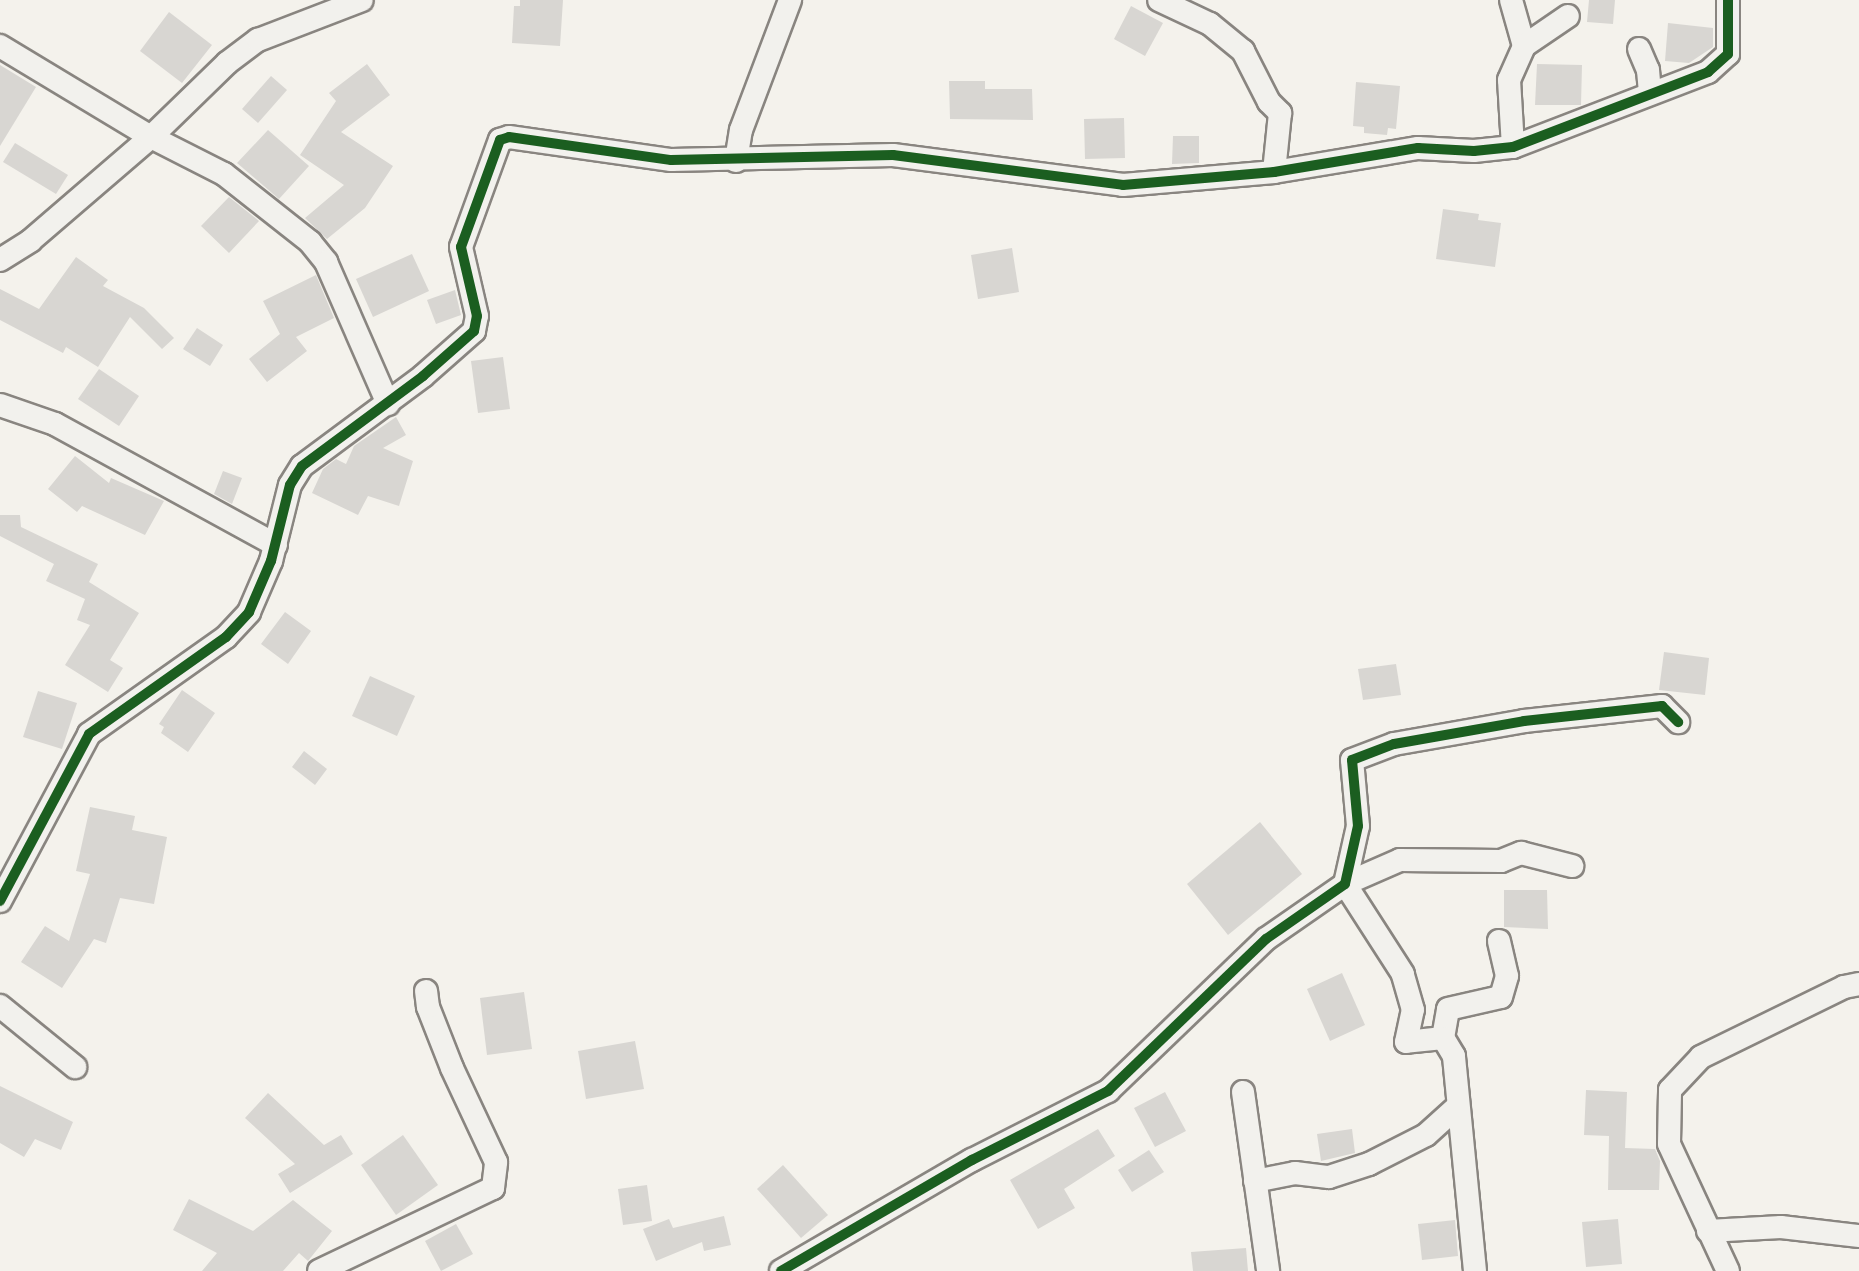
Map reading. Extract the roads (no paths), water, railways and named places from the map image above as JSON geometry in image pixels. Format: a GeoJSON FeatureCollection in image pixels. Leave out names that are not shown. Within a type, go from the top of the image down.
{"type":"FeatureCollection","features":[{"type":"Feature","properties":{"kind":"street"},"geometry":{"type":"LineString","coordinates":[[0,260],[30,242],[151,137],[226,63],[258,40],[362,0]]}},
{"type":"Feature","properties":{"kind":"street"},"geometry":{"type":"LineString","coordinates":[[736,162],[741,130],[790,0]]}},
{"type":"Feature","properties":{"kind":"street"},"geometry":{"type":"LineString","coordinates":[[1159,0],[1210,24],[1243,52],[1280,113],[1274,172]]}},
{"type":"Feature","properties":{"kind":"street"},"geometry":{"type":"LineString","coordinates":[[1511,0],[1524,46]]}},
{"type":"Feature","properties":{"kind":"street"},"geometry":{"type":"LineString","coordinates":[[0,901],[89,734],[241,624],[276,545],[290,485],[302,466],[388,404],[461,344],[476,324],[462,247],[500,140],[509,136],[672,160],[736,162],[893,154],[1124,186],[1274,172],[1418,148],[1474,151],[1513,147],[1708,72],[1723,61],[1730,44],[1728,0]]}},
{"type":"Feature","properties":{"kind":"street"},"geometry":{"type":"LineString","coordinates":[[1513,147],[1510,80],[1524,46],[1568,16]]}},
{"type":"Feature","properties":{"kind":"street"},"geometry":{"type":"LineString","coordinates":[[0,46],[151,137],[224,174],[310,242],[326,262],[388,404]]}},
{"type":"Feature","properties":{"kind":"street"},"geometry":{"type":"LineString","coordinates":[[1639,49],[1648,70],[1650,93]]}},
{"type":"Feature","properties":{"kind":"street"},"geometry":{"type":"LineString","coordinates":[[0,404],[55,424],[276,545]]}},
{"type":"Feature","properties":{"kind":"street"},"geometry":{"type":"LineString","coordinates":[[1444,1038],[1406,1042],[1413,1010],[1403,974],[1345,884],[1358,826],[1352,760],[1394,744],[1524,722],[1662,706],[1678,722]]}},
{"type":"Feature","properties":{"kind":"street"},"geometry":{"type":"LineString","coordinates":[[781,1271],[972,1160],[1108,1090],[1266,939],[1345,884],[1400,860],[1501,861],[1521,853],[1572,866]]}},
{"type":"Feature","properties":{"kind":"street"},"geometry":{"type":"LineString","coordinates":[[1475,1271],[1454,1056],[1444,1038],[1448,1009],[1501,996],[1508,976],[1499,941]]}},
{"type":"Feature","properties":{"kind":"street"},"geometry":{"type":"LineString","coordinates":[[1728,1271],[1669,1144],[1670,1090],[1701,1057],[1844,987],[1859,984]]}},
{"type":"Feature","properties":{"kind":"street"},"geometry":{"type":"LineString","coordinates":[[319,1271],[493,1188],[496,1162],[434,1022],[426,991]]}},
{"type":"Feature","properties":{"kind":"street"},"geometry":{"type":"LineString","coordinates":[[0,1006],[76,1067]]}},
{"type":"Feature","properties":{"kind":"street"},"geometry":{"type":"LineString","coordinates":[[1242,1092],[1268,1271]]}},
{"type":"Feature","properties":{"kind":"street"},"geometry":{"type":"LineString","coordinates":[[1255,1181],[1295,1173],[1329,1177],[1368,1164],[1426,1135],[1458,1106]]}},
{"type":"Feature","properties":{"kind":"street"},"geometry":{"type":"LineString","coordinates":[[1708,1231],[1781,1227],[1859,1236]]}}]}
